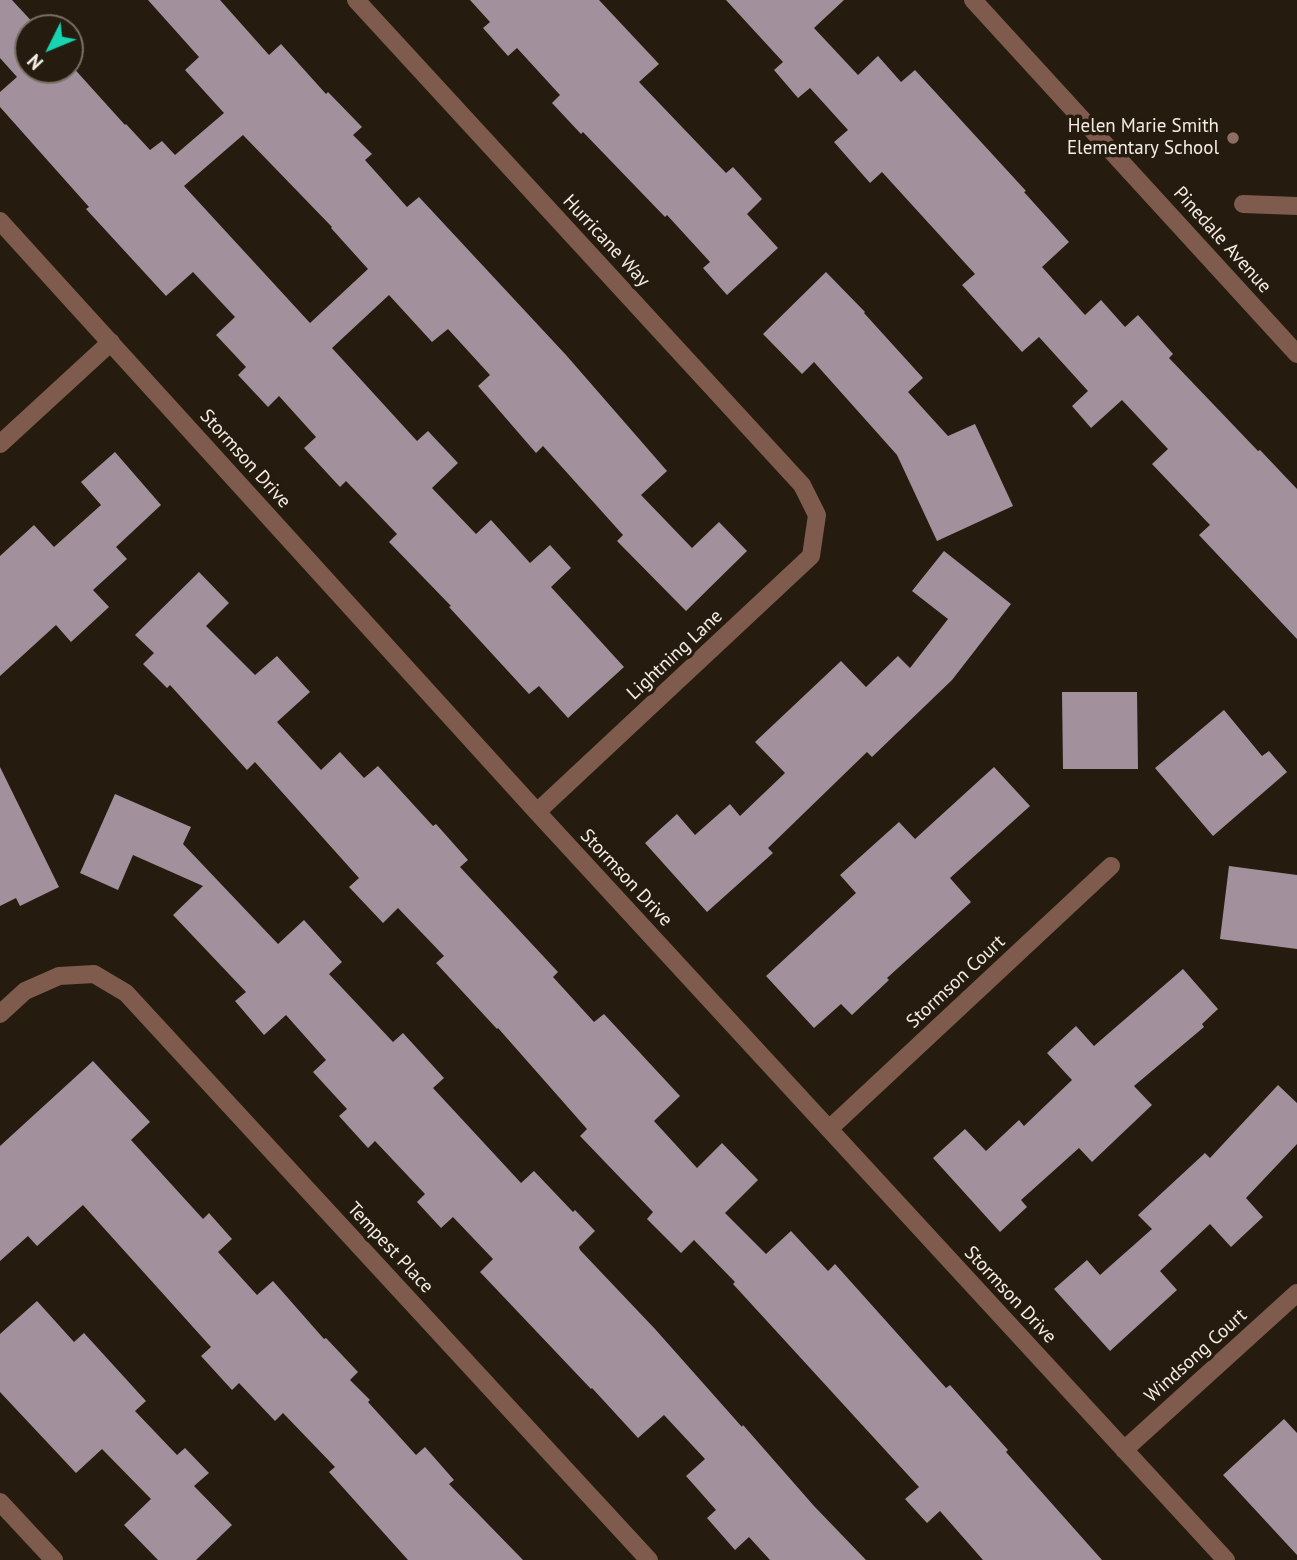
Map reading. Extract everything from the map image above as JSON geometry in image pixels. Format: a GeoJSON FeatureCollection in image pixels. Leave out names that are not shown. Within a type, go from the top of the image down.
{"type":"FeatureCollection","features":[{"type":"Feature","properties":{"kind":"street","name":"Hurricane Way"},"geometry":{"type":"LineString","coordinates":[[356,0],[802,485],[817,515]]}},
{"type":"Feature","properties":{"kind":"street","name":"Pinedale Avenue"},"geometry":{"type":"LineString","coordinates":[[973,0],[1297,354]]}},
{"type":"Feature","properties":{"kind":"street"},"geometry":{"type":"LineString","coordinates":[[1243,204],[1297,206]]}},
{"type":"Feature","properties":{"kind":"street","name":"Stormson Drive"},"geometry":{"type":"LineString","coordinates":[[0,221],[537,813],[1226,1560]]}},
{"type":"Feature","properties":{"kind":"street"},"geometry":{"type":"LineString","coordinates":[[0,444],[111,342]]}},
{"type":"Feature","properties":{"kind":"street","name":"Lightning Lane"},"geometry":{"type":"LineString","coordinates":[[537,813],[811,556],[817,515]]}},
{"type":"Feature","properties":{"kind":"street","name":"Stormson Court"},"geometry":{"type":"LineString","coordinates":[[829,1129],[1111,866]]}},
{"type":"Feature","properties":{"kind":"street","name":"Tempest Place"},"geometry":{"type":"LineString","coordinates":[[0,1014],[24,991],[59,975],[94,974],[126,993],[649,1560]]}},
{"type":"Feature","properties":{"kind":"street","name":"Windsong Court"},"geometry":{"type":"LineString","coordinates":[[1124,1450],[1297,1293]]}},
{"type":"Feature","properties":{"kind":"street"},"geometry":{"type":"LineString","coordinates":[[0,1502],[54,1560]]}},
{"type":"Feature","properties":{"kind":"building"},"geometry":{"type":"Polygon","coordinates":[[[0,0],[12,0],[25,14],[14,14],[14,74],[0,58],[0,0]]]}},
{"type":"Feature","properties":{"kind":"building"},"geometry":{"type":"Polygon","coordinates":[[[148,0],[220,0],[269,55],[281,44],[326,94],[328,92],[362,127],[353,135],[372,154],[365,160],[407,207],[419,197],[566,355],[667,471],[641,495],[692,548],[719,522],[747,551],[686,611],[617,541],[623,535],[543,446],[536,453],[478,386],[490,375],[448,329],[432,342],[389,295],[332,348],[417,441],[428,431],[458,463],[432,488],[476,534],[491,520],[530,563],[550,545],[571,568],[551,587],[624,667],[568,718],[539,686],[529,694],[449,607],[451,606],[389,542],[397,534],[346,481],[340,487],[304,448],[316,437],[279,396],[268,407],[238,375],[246,367],[216,335],[235,317],[193,272],[166,296],[86,209],[89,207],[0,107],[0,92],[14,80],[14,84],[84,84],[84,80],[150,150],[162,141],[175,155],[224,113],[185,70],[199,57],[148,0]],[[243,135],[184,186],[310,323],[368,269],[243,135]]]}},
{"type":"Feature","properties":{"kind":"building"},"geometry":{"type":"Polygon","coordinates":[[[470,0],[599,0],[659,64],[639,82],[726,173],[733,167],[762,199],[747,214],[778,248],[727,295],[703,268],[710,262],[667,215],[665,217],[552,103],[560,95],[517,48],[508,56],[483,28],[490,22],[470,0]]]}},
{"type":"Feature","properties":{"kind":"building"},"geometry":{"type":"Polygon","coordinates":[[[726,0],[844,0],[814,28],[858,75],[878,56],[901,82],[915,70],[1069,242],[1042,267],[1085,315],[1101,300],[1125,327],[1138,315],[1173,354],[1169,358],[1297,489],[1297,639],[1199,535],[1210,525],[1152,464],[1168,449],[1122,400],[1091,428],[1072,406],[1088,391],[1039,337],[1022,352],[962,285],[975,274],[882,172],[870,183],[834,142],[848,130],[810,88],[798,98],[774,70],[783,62],[726,0]]]}},
{"type":"Feature","properties":{"kind":"building"},"geometry":{"type":"Polygon","coordinates":[[[826,272],[923,378],[908,392],[948,436],[975,424],[1013,506],[937,541],[897,455],[814,362],[802,374],[763,334],[826,272]]]}},
{"type":"Feature","properties":{"kind":"building"},"geometry":{"type":"Polygon","coordinates":[[[115,452],[161,505],[116,547],[127,559],[93,590],[109,607],[71,642],[56,625],[0,676],[0,556],[34,525],[54,547],[101,505],[81,482],[115,452]]]}},
{"type":"Feature","properties":{"kind":"building"},"geometry":{"type":"Polygon","coordinates":[[[944,551],[1011,604],[952,680],[872,757],[867,752],[768,848],[773,853],[707,912],[645,843],[677,814],[695,835],[730,804],[740,816],[785,773],[755,742],[841,661],[866,687],[898,656],[910,668],[948,619],[912,591],[944,551]]]}},
{"type":"Feature","properties":{"kind":"building"},"geometry":{"type":"Polygon","coordinates":[[[199,572],[229,603],[206,626],[255,675],[277,656],[310,692],[277,722],[321,770],[340,752],[364,778],[378,766],[468,860],[460,867],[558,972],[553,977],[594,1022],[604,1014],[680,1096],[654,1121],[697,1168],[722,1143],[758,1180],[725,1213],[766,1254],[791,1231],[828,1271],[835,1264],[946,1388],[950,1385],[1102,1560],[983,1560],[940,1511],[927,1523],[905,1499],[919,1487],[733,1284],[735,1282],[694,1240],[681,1253],[647,1219],[653,1212],[580,1136],[587,1129],[498,1028],[436,963],[444,956],[398,908],[383,923],[349,887],[359,878],[255,762],[247,770],[170,685],[167,688],[143,664],[154,653],[135,635],[199,572]]]}},
{"type":"Feature","properties":{"kind":"building"},"geometry":{"type":"Polygon","coordinates":[[[1062,692],[1137,692],[1138,769],[1063,769],[1062,692]]]}},
{"type":"Feature","properties":{"kind":"building"},"geometry":{"type":"Polygon","coordinates":[[[1224,710],[1262,756],[1269,751],[1287,772],[1213,836],[1155,768],[1224,710]]]}},
{"type":"Feature","properties":{"kind":"building"},"geometry":{"type":"Polygon","coordinates":[[[0,767],[59,887],[20,906],[16,898],[0,906],[0,767]]]}},
{"type":"Feature","properties":{"kind":"building"},"geometry":{"type":"Polygon","coordinates":[[[994,767],[1030,806],[950,878],[971,902],[887,978],[889,980],[852,1015],[841,1004],[814,1028],[766,976],[856,893],[840,875],[899,822],[915,839],[994,767]]]}},
{"type":"Feature","properties":{"kind":"building"},"geometry":{"type":"Polygon","coordinates":[[[115,794],[191,827],[183,844],[278,944],[304,920],[342,962],[329,974],[393,1042],[403,1033],[444,1078],[433,1088],[521,1183],[534,1171],[595,1231],[579,1247],[580,1250],[866,1560],[770,1560],[749,1537],[735,1550],[707,1518],[716,1510],[686,1476],[705,1459],[664,1415],[638,1438],[480,1272],[493,1259],[453,1217],[441,1228],[417,1202],[425,1194],[375,1141],[368,1148],[339,1116],[347,1109],[313,1072],[326,1060],[286,1015],[264,1035],[235,1001],[246,992],[173,915],[203,886],[133,855],[118,890],[80,873],[115,794]]]}},
{"type":"Feature","properties":{"kind":"building"},"geometry":{"type":"Polygon","coordinates":[[[1229,866],[1297,875],[1297,949],[1220,939],[1229,866]]]}},
{"type":"Feature","properties":{"kind":"building"},"geometry":{"type":"Polygon","coordinates":[[[1183,969],[1218,1009],[1202,1024],[1204,1027],[1134,1086],[1152,1105],[1092,1162],[1079,1148],[1021,1200],[1027,1207],[1000,1232],[933,1158],[965,1129],[986,1151],[1019,1120],[1024,1126],[1072,1080],[1047,1053],[1076,1026],[1094,1046],[1183,969]]]}},
{"type":"Feature","properties":{"kind":"building"},"geometry":{"type":"Polygon","coordinates":[[[93,1061],[150,1122],[131,1140],[203,1219],[209,1213],[232,1239],[218,1252],[257,1295],[273,1281],[324,1339],[326,1338],[358,1372],[350,1380],[370,1400],[368,1402],[416,1455],[425,1447],[454,1480],[449,1484],[523,1560],[408,1560],[329,1472],[335,1467],[283,1413],[275,1421],[239,1383],[232,1390],[201,1356],[211,1347],[83,1205],[37,1246],[28,1236],[0,1261],[0,1146],[93,1061]]]}},
{"type":"Feature","properties":{"kind":"building"},"geometry":{"type":"Polygon","coordinates":[[[1278,1085],[1297,1103],[1297,1144],[1246,1198],[1263,1217],[1231,1247],[1210,1224],[1160,1271],[1177,1290],[1110,1351],[1054,1289],[1087,1260],[1100,1275],[1152,1229],[1138,1215],[1205,1153],[1210,1158],[1278,1085]]]}},
{"type":"Feature","properties":{"kind":"building"},"geometry":{"type":"Polygon","coordinates":[[[37,1301],[74,1342],[84,1333],[146,1401],[135,1411],[177,1455],[185,1448],[209,1473],[194,1486],[232,1525],[196,1560],[158,1560],[124,1525],[151,1499],[102,1449],[76,1473],[0,1392],[0,1334],[37,1301]]]}},
{"type":"Feature","properties":{"kind":"building"},"geometry":{"type":"Polygon","coordinates":[[[1284,1419],[1297,1433],[1297,1555],[1223,1475],[1284,1419]]]}},
{"type":"Feature","properties":{"kind":"place","name":"Helen Marie Smith Elementary School"},"geometry":{"type":"Point","coordinates":[1233,138]}}]}
